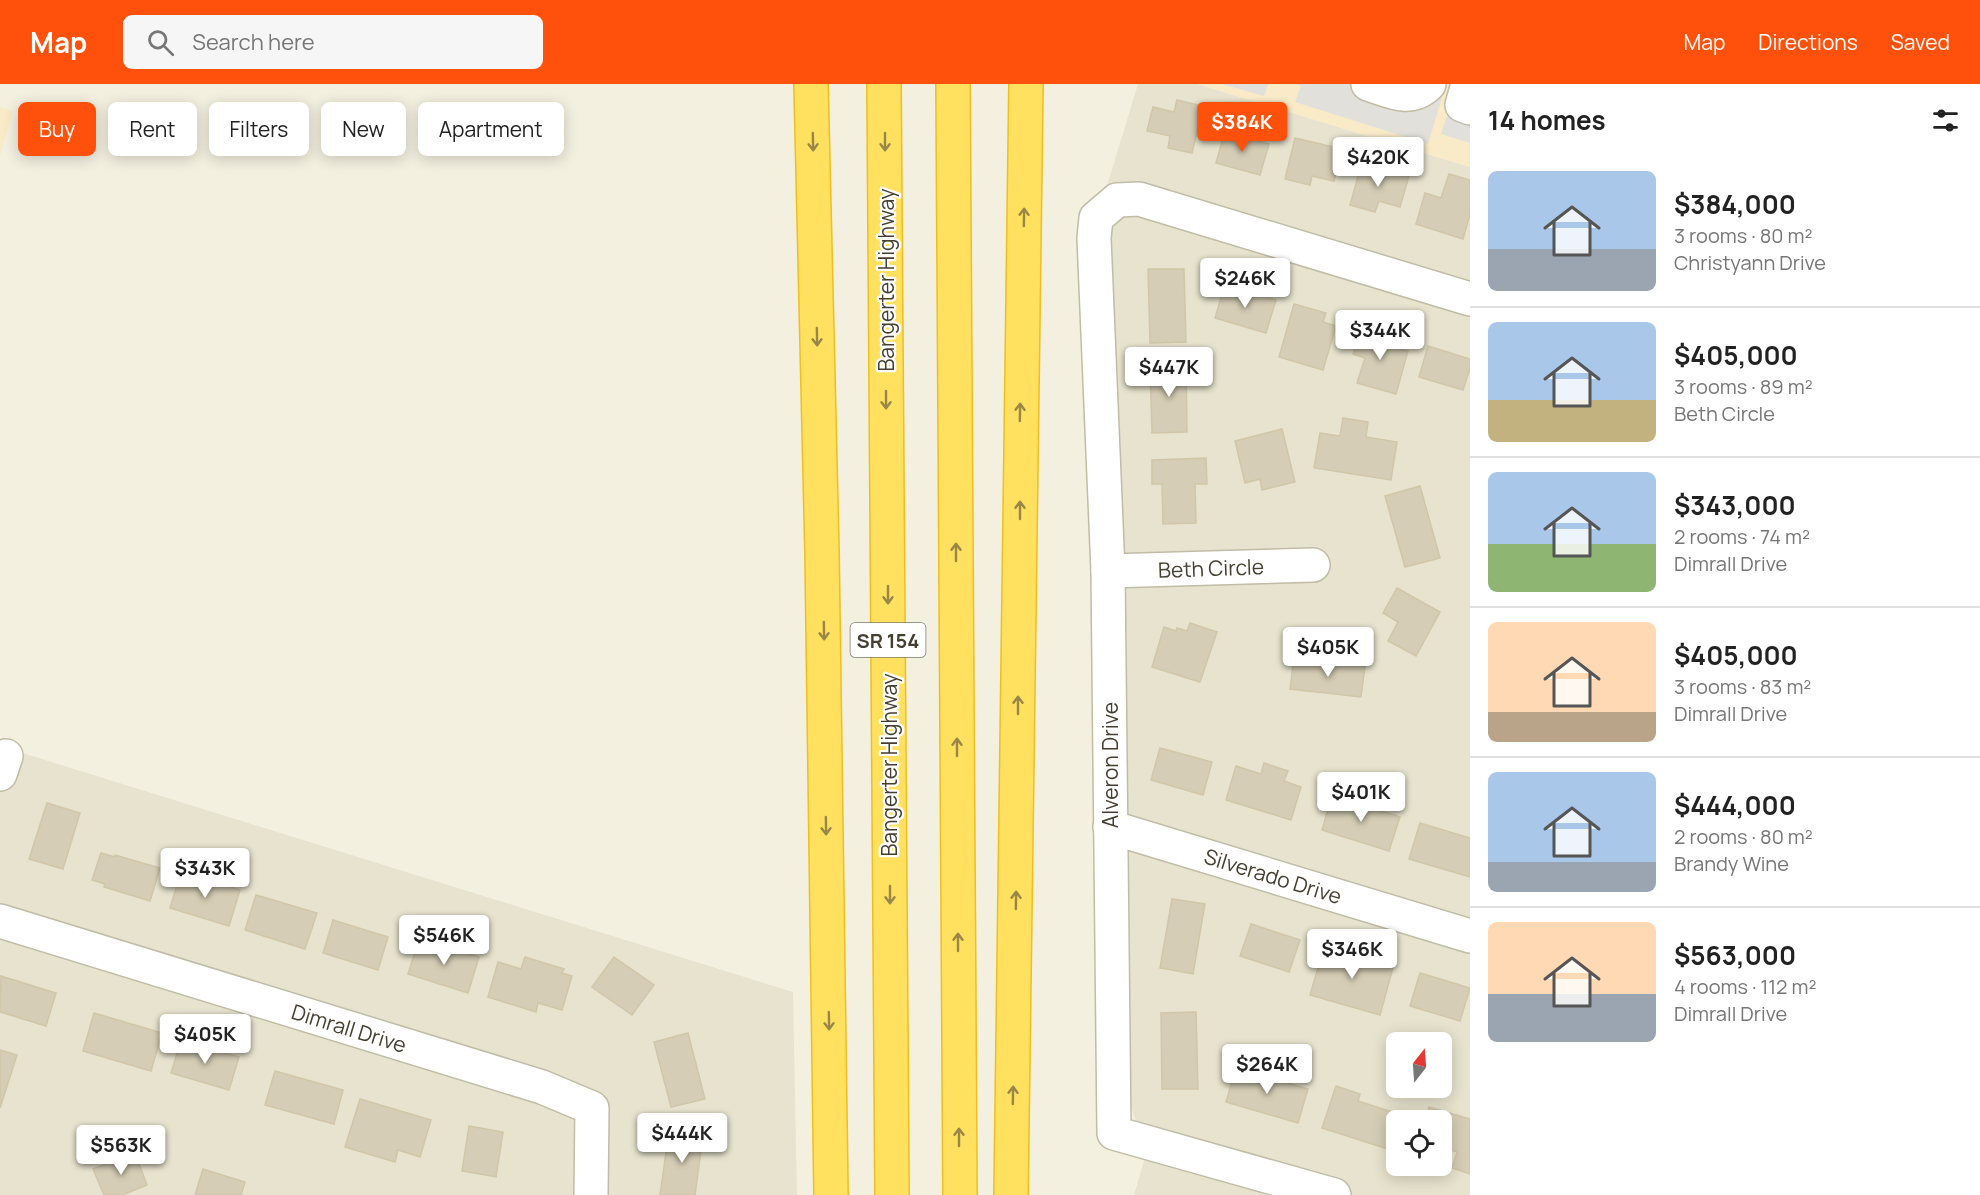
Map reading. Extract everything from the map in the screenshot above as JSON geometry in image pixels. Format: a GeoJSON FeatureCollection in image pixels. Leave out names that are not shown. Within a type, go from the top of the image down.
{"type":"FeatureCollection","features":[{"type":"Feature","properties":{"kind":"highway"},"geometry":{"type":"LineString","coordinates":[[811,84],[823,575],[831,1195]]}},
{"type":"Feature","properties":{"kind":"highway","name":"Bangerter Highway"},"geometry":{"type":"LineString","coordinates":[[884,84],[892,1195]]}},
{"type":"Feature","properties":{"kind":"highway","name":"SR 154"},"geometry":{"type":"LineString","coordinates":[[953,84],[960,1195]]}},
{"type":"Feature","properties":{"kind":"highway"},"geometry":{"type":"LineString","coordinates":[[1011,1195],[1026,84]]}},
{"type":"Feature","properties":{"kind":"street"},"geometry":{"type":"LineString","coordinates":[[1368,84],[1402,95],[1417,93],[1429,84]]}},
{"type":"Feature","properties":{"kind":"street"},"geometry":{"type":"LineString","coordinates":[[1468,84],[1462,105],[1470,108]]}},
{"type":"Feature","properties":{"kind":"street","name":"Alveron Drive"},"geometry":{"type":"LineString","coordinates":[[1334,1195],[1114,1133],[1108,571],[1094,238],[1096,218],[1117,200],[1139,199],[1470,299]]}},
{"type":"Feature","properties":{"kind":"street","name":"Beth Circle"},"geometry":{"type":"LineString","coordinates":[[1108,571],[1313,565]]}},
{"type":"Feature","properties":{"kind":"street","name":"Silverado Drive"},"geometry":{"type":"LineString","coordinates":[[1110,827],[1470,936]]}},
{"type":"Feature","properties":{"kind":"street","name":"Dimrall Drive"},"geometry":{"type":"LineString","coordinates":[[0,921],[542,1087],[592,1108],[591,1195]]}},
{"type":"Feature","properties":{"kind":"shaded area"},"geometry":{"type":"Polygon","coordinates":[[[1138,84],[1197,84],[1470,167],[1470,1195],[1134,1195],[1146,1154],[1131,1106],[1106,189],[1138,84]]]}},
{"type":"Feature","properties":{"kind":"shaded area"},"geometry":{"type":"Polygon","coordinates":[[[1197,84],[1470,84],[1470,167],[1197,84]]]}},
{"type":"Feature","properties":{"kind":"shaded area"},"geometry":{"type":"Polygon","coordinates":[[[1222,84],[1268,84],[1264,96],[1222,84]]]}},
{"type":"Feature","properties":{"kind":"shaded area"},"geometry":{"type":"Polygon","coordinates":[[[1296,84],[1446,84],[1428,144],[1295,102],[1301,86],[1296,84]]]}},
{"type":"Feature","properties":{"kind":"shaded area"},"geometry":{"type":"Polygon","coordinates":[[[1457,84],[1470,84],[1470,143],[1441,134],[1457,84]]]}},
{"type":"Feature","properties":{"kind":"shaded area"},"geometry":{"type":"Polygon","coordinates":[[[0,107],[13,111],[0,156],[0,107]]]}},
{"type":"Feature","properties":{"kind":"shaded area"},"geometry":{"type":"Polygon","coordinates":[[[0,746],[793,992],[797,1195],[0,1195],[0,746]]]}},
{"type":"Feature","properties":{"kind":"building"},"geometry":{"type":"Polygon","coordinates":[[[1177,100],[1203,106],[1192,153],[1168,148],[1170,136],[1147,131],[1153,107],[1174,112],[1177,100]]]}},
{"type":"Feature","properties":{"kind":"building"},"geometry":{"type":"Polygon","coordinates":[[[1225,131],[1269,144],[1260,175],[1216,163],[1225,131]]]}},
{"type":"Feature","properties":{"kind":"building"},"geometry":{"type":"Polygon","coordinates":[[[1295,138],[1342,149],[1334,181],[1312,176],[1310,185],[1285,179],[1295,138]]]}},
{"type":"Feature","properties":{"kind":"building"},"geometry":{"type":"Polygon","coordinates":[[[1362,162],[1409,176],[1400,207],[1379,201],[1375,212],[1350,205],[1362,162]]]}},
{"type":"Feature","properties":{"kind":"building"},"geometry":{"type":"Polygon","coordinates":[[[1449,174],[1470,180],[1470,214],[1463,239],[1416,224],[1425,193],[1441,198],[1449,174]]]}},
{"type":"Feature","properties":{"kind":"building"},"geometry":{"type":"Polygon","coordinates":[[[1148,269],[1184,269],[1186,342],[1150,343],[1148,269]]]}},
{"type":"Feature","properties":{"kind":"building"},"geometry":{"type":"Polygon","coordinates":[[[1225,284],[1276,300],[1266,333],[1215,318],[1225,284]]]}},
{"type":"Feature","properties":{"kind":"building"},"geometry":{"type":"Polygon","coordinates":[[[1294,304],[1326,313],[1323,322],[1336,326],[1323,370],[1279,357],[1294,304]]]}},
{"type":"Feature","properties":{"kind":"building"},"geometry":{"type":"Polygon","coordinates":[[[1361,328],[1394,337],[1391,346],[1408,351],[1396,394],[1357,383],[1365,358],[1353,354],[1361,328]]]}},
{"type":"Feature","properties":{"kind":"building"},"geometry":{"type":"Polygon","coordinates":[[[1428,346],[1470,359],[1470,368],[1463,390],[1419,377],[1428,346]]]}},
{"type":"Feature","properties":{"kind":"building"},"geometry":{"type":"Polygon","coordinates":[[[1186,364],[1187,432],[1152,433],[1150,365],[1186,364]]]}},
{"type":"Feature","properties":{"kind":"building"},"geometry":{"type":"Polygon","coordinates":[[[1343,418],[1368,422],[1366,437],[1397,442],[1391,480],[1314,468],[1320,433],[1340,436],[1343,418]]]}},
{"type":"Feature","properties":{"kind":"building"},"geometry":{"type":"Polygon","coordinates":[[[1282,429],[1295,482],[1262,490],[1260,479],[1245,483],[1235,441],[1282,429]]]}},
{"type":"Feature","properties":{"kind":"building"},"geometry":{"type":"Polygon","coordinates":[[[1206,458],[1207,484],[1195,484],[1196,523],[1163,524],[1162,484],[1152,484],[1152,460],[1206,458]]]}},
{"type":"Feature","properties":{"kind":"building"},"geometry":{"type":"Polygon","coordinates":[[[1420,486],[1440,558],[1405,567],[1385,496],[1420,486]]]}},
{"type":"Feature","properties":{"kind":"building"},"geometry":{"type":"Polygon","coordinates":[[[1397,588],[1440,612],[1416,656],[1388,641],[1398,622],[1383,613],[1397,588]]]}},
{"type":"Feature","properties":{"kind":"building"},"geometry":{"type":"Polygon","coordinates":[[[1190,623],[1217,632],[1200,682],[1152,667],[1164,627],[1176,631],[1177,628],[1187,631],[1190,623]]]}},
{"type":"Feature","properties":{"kind":"building"},"geometry":{"type":"Polygon","coordinates":[[[1294,658],[1365,666],[1361,697],[1290,689],[1294,658]]]}},
{"type":"Feature","properties":{"kind":"building"},"geometry":{"type":"Polygon","coordinates":[[[1160,748],[1212,762],[1203,795],[1151,780],[1160,748]]]}},
{"type":"Feature","properties":{"kind":"building"},"geometry":{"type":"Polygon","coordinates":[[[1264,763],[1288,771],[1284,781],[1301,787],[1291,820],[1226,800],[1236,766],[1261,774],[1264,763]]]}},
{"type":"Feature","properties":{"kind":"building"},"geometry":{"type":"Polygon","coordinates":[[[1332,795],[1400,817],[1389,851],[1322,830],[1332,795]]]}},
{"type":"Feature","properties":{"kind":"building"},"geometry":{"type":"Polygon","coordinates":[[[47,803],[80,813],[63,869],[29,859],[47,803]]]}},
{"type":"Feature","properties":{"kind":"building"},"geometry":{"type":"Polygon","coordinates":[[[1420,823],[1470,838],[1470,877],[1409,859],[1420,823]]]}},
{"type":"Feature","properties":{"kind":"building"},"geometry":{"type":"Polygon","coordinates":[[[101,853],[160,868],[150,901],[104,887],[105,884],[92,880],[101,853]]]}},
{"type":"Feature","properties":{"kind":"building"},"geometry":{"type":"Polygon","coordinates":[[[181,872],[240,890],[229,926],[170,908],[181,872]]]}},
{"type":"Feature","properties":{"kind":"building"},"geometry":{"type":"Polygon","coordinates":[[[256,895],[317,913],[305,949],[245,930],[256,895]]]}},
{"type":"Feature","properties":{"kind":"building"},"geometry":{"type":"Polygon","coordinates":[[[1172,899],[1205,904],[1193,974],[1160,968],[1172,899]]]}},
{"type":"Feature","properties":{"kind":"building"},"geometry":{"type":"Polygon","coordinates":[[[333,920],[388,937],[378,970],[323,953],[333,920]]]}},
{"type":"Feature","properties":{"kind":"building"},"geometry":{"type":"Polygon","coordinates":[[[1251,924],[1300,940],[1289,972],[1240,956],[1251,924]]]}},
{"type":"Feature","properties":{"kind":"building"},"geometry":{"type":"Polygon","coordinates":[[[419,939],[479,957],[468,993],[408,974],[419,939]]]}},
{"type":"Feature","properties":{"kind":"building"},"geometry":{"type":"Polygon","coordinates":[[[1325,944],[1394,964],[1380,1015],[1310,995],[1325,944]]]}},
{"type":"Feature","properties":{"kind":"building"},"geometry":{"type":"Polygon","coordinates":[[[525,957],[564,969],[562,973],[572,976],[562,1010],[538,1003],[536,1012],[488,997],[498,962],[521,969],[525,957]]]}},
{"type":"Feature","properties":{"kind":"building"},"geometry":{"type":"Polygon","coordinates":[[[614,957],[654,985],[632,1015],[592,987],[614,957]]]}},
{"type":"Feature","properties":{"kind":"building"},"geometry":{"type":"Polygon","coordinates":[[[1420,973],[1470,988],[1460,1021],[1410,1006],[1420,973]]]}},
{"type":"Feature","properties":{"kind":"building"},"geometry":{"type":"Polygon","coordinates":[[[1,976],[56,993],[46,1026],[0,1012],[1,976]]]}},
{"type":"Feature","properties":{"kind":"building"},"geometry":{"type":"Polygon","coordinates":[[[1196,1012],[1198,1089],[1162,1089],[1161,1013],[1196,1012]]]}},
{"type":"Feature","properties":{"kind":"building"},"geometry":{"type":"Polygon","coordinates":[[[94,1013],[162,1033],[151,1071],[83,1051],[94,1013]]]}},
{"type":"Feature","properties":{"kind":"building"},"geometry":{"type":"Polygon","coordinates":[[[688,1033],[705,1099],[671,1107],[654,1042],[688,1033]]]}},
{"type":"Feature","properties":{"kind":"building"},"geometry":{"type":"Polygon","coordinates":[[[181,1040],[239,1057],[229,1090],[171,1073],[181,1040]]]}},
{"type":"Feature","properties":{"kind":"building"},"geometry":{"type":"Polygon","coordinates":[[[0,1050],[17,1055],[0,1108],[0,1050]]]}},
{"type":"Feature","properties":{"kind":"building"},"geometry":{"type":"Polygon","coordinates":[[[1236,1068],[1308,1089],[1298,1123],[1226,1102],[1236,1068]]]}},
{"type":"Feature","properties":{"kind":"building"},"geometry":{"type":"Polygon","coordinates":[[[275,1071],[343,1090],[334,1124],[265,1105],[275,1071]]]}},
{"type":"Feature","properties":{"kind":"building"},"geometry":{"type":"Polygon","coordinates":[[[1336,1086],[1360,1094],[1358,1101],[1386,1110],[1386,1148],[1322,1128],[1336,1086]]]}},
{"type":"Feature","properties":{"kind":"building"},"geometry":{"type":"Polygon","coordinates":[[[360,1099],[431,1120],[420,1157],[398,1150],[395,1162],[345,1147],[360,1099]]]}},
{"type":"Feature","properties":{"kind":"building"},"geometry":{"type":"Polygon","coordinates":[[[1452,1114],[1470,1119],[1470,1174],[1452,1168],[1457,1152],[1452,1150],[1452,1114]]]}},
{"type":"Feature","properties":{"kind":"building"},"geometry":{"type":"Polygon","coordinates":[[[469,1126],[503,1132],[496,1177],[462,1171],[469,1126]]]}},
{"type":"Feature","properties":{"kind":"building"},"geometry":{"type":"Polygon","coordinates":[[[669,1131],[703,1136],[695,1195],[660,1195],[669,1131]]]}},
{"type":"Feature","properties":{"kind":"building"},"geometry":{"type":"Polygon","coordinates":[[[135,1153],[147,1185],[122,1195],[104,1195],[93,1169],[135,1153]]]}},
{"type":"Feature","properties":{"kind":"building"},"geometry":{"type":"Polygon","coordinates":[[[203,1169],[245,1182],[241,1195],[195,1195],[203,1169]]]}}]}
